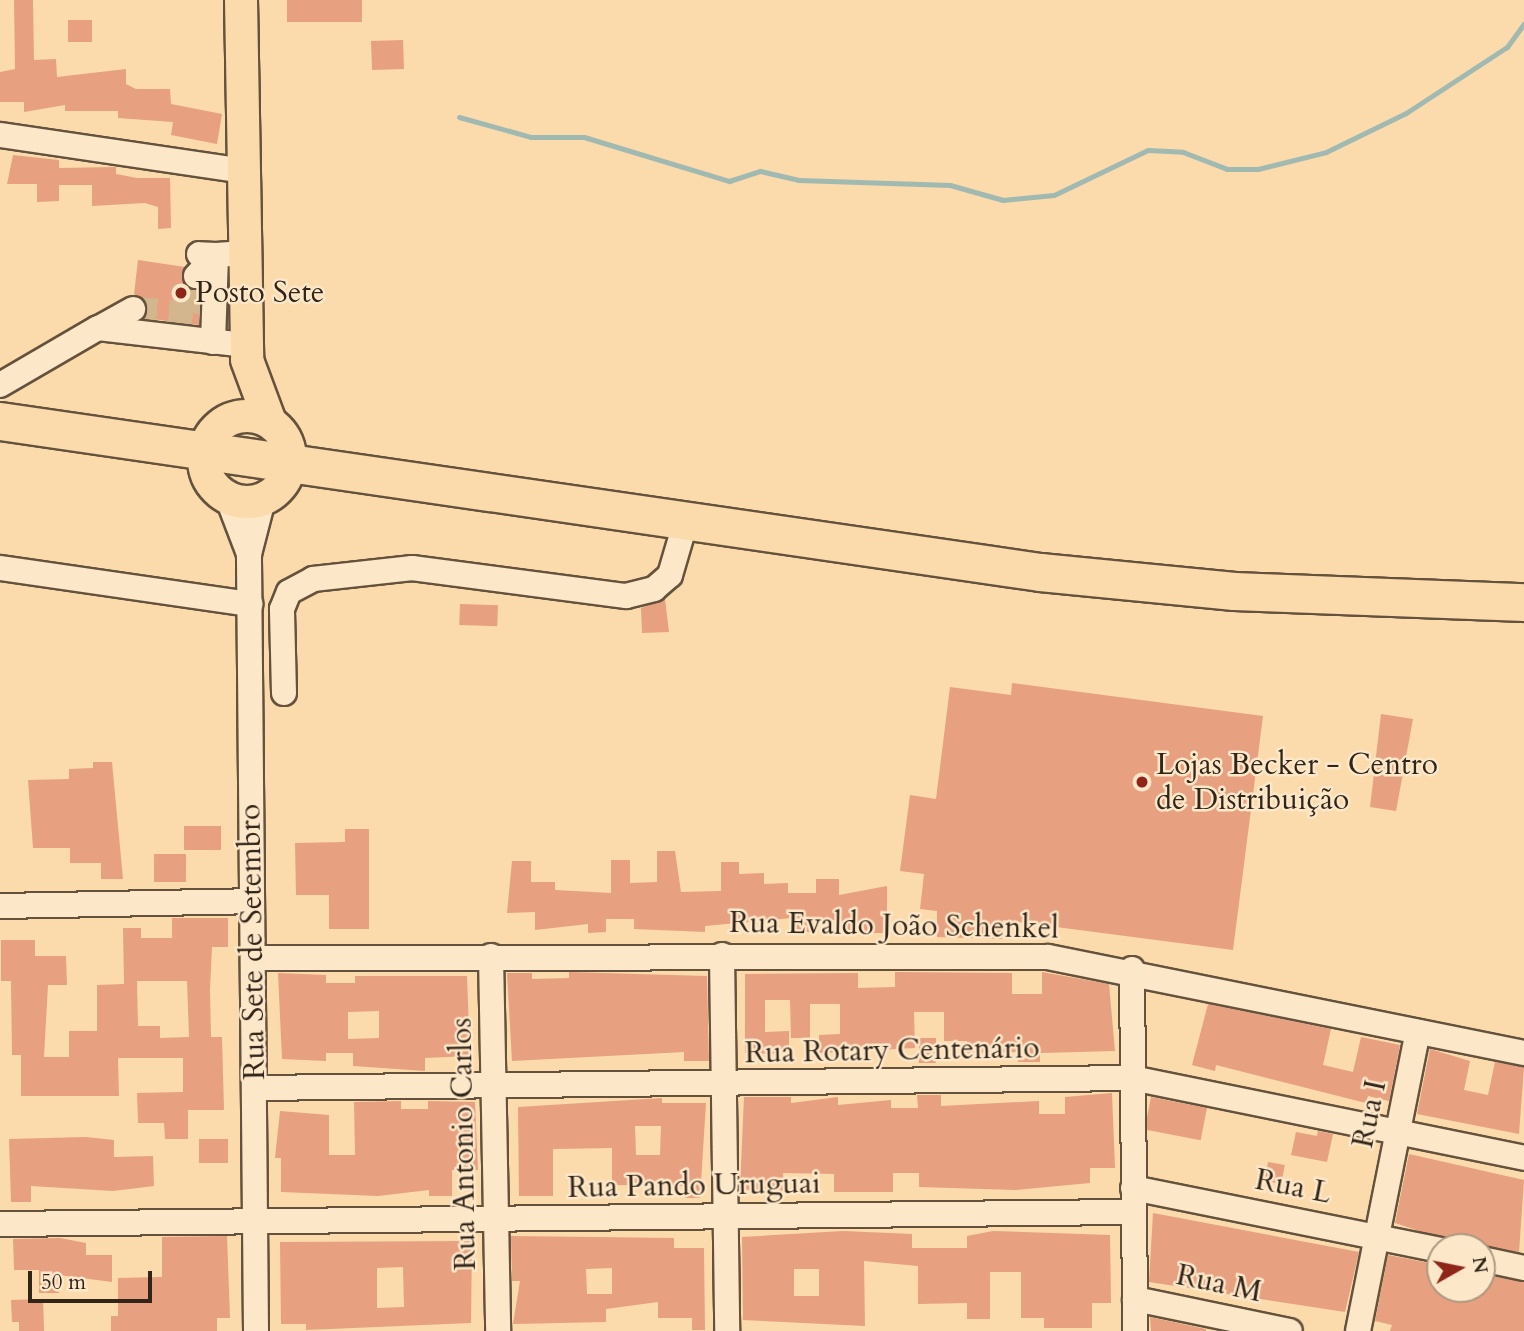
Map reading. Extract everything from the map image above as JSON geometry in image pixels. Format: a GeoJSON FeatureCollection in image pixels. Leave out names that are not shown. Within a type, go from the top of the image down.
{"type":"FeatureCollection","features":[{"type":"Feature","properties":{"kind":"highway"},"geometry":{"type":"LineString","coordinates":[[0,421],[132,444],[365,475],[685,524],[1234,591],[1524,601]]}},
{"type":"Feature","properties":{"kind":"main road"},"geometry":{"type":"LineString","coordinates":[[241,0],[243,171],[214,260],[220,310],[247,353],[278,463],[216,456],[247,353]]}},
{"type":"Feature","properties":{"kind":"street"},"geometry":{"type":"LineString","coordinates":[[0,135],[243,171]]}},
{"type":"Feature","properties":{"kind":"street"},"geometry":{"type":"LineString","coordinates":[[0,385],[133,309]]}},
{"type":"Feature","properties":{"kind":"street"},"geometry":{"type":"LineString","coordinates":[[213,341],[220,310]]}},
{"type":"Feature","properties":{"kind":"street"},"geometry":{"type":"LineString","coordinates":[[98,328],[213,341],[247,353]]}},
{"type":"Feature","properties":{"kind":"street","name":"Rua Sete de Setembro"},"geometry":{"type":"LineString","coordinates":[[216,456],[249,554],[256,1331]]}},
{"type":"Feature","properties":{"kind":"street","name":"Rua Sete de Setembro"},"geometry":{"type":"LineString","coordinates":[[249,554],[278,463]]}},
{"type":"Feature","properties":{"kind":"street"},"geometry":{"type":"LineString","coordinates":[[284,693],[282,609],[289,592],[313,579],[412,569],[626,596],[654,589],[670,575],[685,524]]}},
{"type":"Feature","properties":{"kind":"street"},"geometry":{"type":"LineString","coordinates":[[0,568],[250,604]]}},
{"type":"Feature","properties":{"kind":"street"},"geometry":{"type":"LineString","coordinates":[[0,906],[252,901]]}},
{"type":"Feature","properties":{"kind":"street"},"geometry":{"type":"LineString","coordinates":[[722,955],[727,1331]]}},
{"type":"Feature","properties":{"kind":"street","name":"Rua Evaldo João Schenkel"},"geometry":{"type":"LineString","coordinates":[[253,958],[722,955],[1048,957],[1132,969],[1524,1053]]}},
{"type":"Feature","properties":{"kind":"street","name":"Rua Antonio Carlos"},"geometry":{"type":"LineString","coordinates":[[491,956],[498,1331]]}},
{"type":"Feature","properties":{"kind":"street"},"geometry":{"type":"LineString","coordinates":[[1132,969],[1135,1331]]}},
{"type":"Feature","properties":{"kind":"street","name":"Rua I"},"geometry":{"type":"LineString","coordinates":[[1358,1331],[1419,1032]]}},
{"type":"Feature","properties":{"kind":"street","name":"Rua Rotary Centenário"},"geometry":{"type":"LineString","coordinates":[[254,1088],[723,1085],[1132,1078],[1524,1158]]}},
{"type":"Feature","properties":{"kind":"street","name":"Rua L"},"geometry":{"type":"LineString","coordinates":[[1133,1188],[1426,1247]]}},
{"type":"Feature","properties":{"kind":"street","name":"Rua Pando Uruguai"},"geometry":{"type":"LineString","coordinates":[[0,1224],[255,1224],[1134,1212]]}},
{"type":"Feature","properties":{"kind":"street"},"geometry":{"type":"LineString","coordinates":[[1496,1262],[1524,1268]]}},
{"type":"Feature","properties":{"kind":"street","name":"Rua M"},"geometry":{"type":"LineString","coordinates":[[1135,1299],[1290,1331]]}},
{"type":"Feature","properties":{"kind":"building"},"geometry":{"type":"Polygon","coordinates":[[[14,0],[33,0],[34,60],[56,59],[57,77],[126,69],[126,84],[136,89],[170,89],[171,104],[222,114],[217,144],[171,135],[173,122],[118,118],[118,111],[65,111],[65,105],[24,112],[24,102],[0,102],[0,72],[15,69],[14,0]]]}},
{"type":"Feature","properties":{"kind":"building"},"geometry":{"type":"Polygon","coordinates":[[[287,0],[362,0],[362,22],[287,22],[287,0]]]}},
{"type":"Feature","properties":{"kind":"building"},"geometry":{"type":"Polygon","coordinates":[[[68,20],[92,20],[92,42],[68,42],[68,20]]]}},
{"type":"Feature","properties":{"kind":"building"},"geometry":{"type":"Polygon","coordinates":[[[403,40],[404,69],[372,70],[371,41],[403,40]]]}},
{"type":"Feature","properties":{"kind":"building"},"geometry":{"type":"Polygon","coordinates":[[[13,155],[59,160],[59,168],[116,167],[116,174],[137,178],[170,178],[171,228],[158,229],[158,207],[145,203],[92,206],[92,185],[59,185],[59,201],[37,202],[37,184],[7,184],[13,155]]]}},
{"type":"Feature","properties":{"kind":"building"},"geometry":{"type":"Polygon","coordinates":[[[138,260],[185,267],[185,286],[200,290],[199,325],[144,318],[146,302],[134,294],[138,260]]]}},
{"type":"Feature","properties":{"kind":"building"},"geometry":{"type":"Polygon","coordinates":[[[665,599],[669,632],[642,633],[641,608],[665,599]]]}},
{"type":"Feature","properties":{"kind":"building"},"geometry":{"type":"Polygon","coordinates":[[[460,604],[498,605],[497,626],[459,625],[460,604]]]}},
{"type":"Feature","properties":{"kind":"building"},"geometry":{"type":"Polygon","coordinates":[[[1012,683],[1263,716],[1233,950],[1003,920],[1002,939],[937,937],[937,911],[920,909],[924,874],[900,871],[910,795],[936,799],[950,687],[1011,695],[1012,683]]]}},
{"type":"Feature","properties":{"kind":"building"},"geometry":{"type":"Polygon","coordinates":[[[1381,714],[1413,719],[1396,811],[1370,807],[1381,714]]]}},
{"type":"Feature","properties":{"kind":"building"},"geometry":{"type":"Polygon","coordinates":[[[93,762],[112,762],[123,879],[101,879],[101,863],[70,863],[70,848],[33,848],[28,780],[69,779],[69,769],[93,768],[93,762]]]}},
{"type":"Feature","properties":{"kind":"building"},"geometry":{"type":"Polygon","coordinates":[[[184,826],[221,826],[221,850],[184,850],[184,826]]]}},
{"type":"Feature","properties":{"kind":"building"},"geometry":{"type":"Polygon","coordinates":[[[345,829],[369,829],[369,929],[329,929],[329,895],[296,895],[295,843],[345,842],[345,829]]]}},
{"type":"Feature","properties":{"kind":"building"},"geometry":{"type":"Polygon","coordinates":[[[657,851],[675,851],[681,892],[721,891],[721,862],[739,862],[739,874],[764,873],[764,884],[788,883],[788,893],[816,893],[816,879],[839,879],[839,895],[887,886],[887,933],[842,933],[841,920],[812,920],[812,932],[791,932],[791,918],[705,926],[705,932],[634,929],[634,919],[606,919],[606,932],[588,933],[588,924],[535,930],[535,912],[507,913],[512,861],[531,861],[531,882],[555,882],[555,890],[611,893],[611,860],[630,860],[630,883],[657,882],[657,851]]]}},
{"type":"Feature","properties":{"kind":"building"},"geometry":{"type":"Polygon","coordinates":[[[154,854],[186,854],[186,882],[154,882],[154,854]]]}},
{"type":"Feature","properties":{"kind":"building"},"geometry":{"type":"Polygon","coordinates":[[[172,918],[228,918],[228,947],[212,947],[210,990],[211,1037],[222,1037],[224,1110],[188,1110],[188,1139],[165,1139],[164,1123],[138,1123],[137,1093],[183,1092],[183,1058],[118,1058],[119,1096],[21,1096],[21,1055],[12,1055],[11,981],[1,981],[1,940],[35,940],[35,956],[66,956],[67,985],[48,985],[44,1057],[69,1057],[69,1031],[97,1031],[97,985],[124,984],[123,928],[141,928],[141,938],[172,938],[172,918]],[[137,981],[138,1026],[160,1026],[160,1038],[189,1037],[187,981],[137,981]]]}},
{"type":"Feature","properties":{"kind":"building"},"geometry":{"type":"Polygon","coordinates":[[[569,972],[707,976],[709,1061],[684,1061],[684,1052],[512,1061],[507,973],[532,973],[532,979],[569,978],[569,972]]]}},
{"type":"Feature","properties":{"kind":"building"},"geometry":{"type":"Polygon","coordinates":[[[895,972],[1012,973],[1012,994],[1042,994],[1042,972],[1109,984],[1115,1051],[1040,1053],[1040,1062],[1018,1062],[1018,1052],[967,1053],[967,1041],[944,1041],[944,1012],[914,1012],[915,1048],[819,1053],[819,1035],[840,1034],[840,1004],[810,1004],[810,1038],[791,1038],[790,1000],[765,1000],[765,1032],[789,1031],[789,1054],[745,1053],[745,974],[858,973],[858,988],[895,987],[895,972]]]}},
{"type":"Feature","properties":{"kind":"building"},"geometry":{"type":"Polygon","coordinates":[[[278,973],[326,975],[326,983],[355,983],[355,976],[467,976],[470,1056],[425,1058],[425,1071],[353,1066],[353,1053],[326,1053],[326,1061],[282,1059],[278,973]],[[379,1011],[348,1012],[348,1039],[379,1038],[379,1011]]]}},
{"type":"Feature","properties":{"kind":"building"},"geometry":{"type":"Polygon","coordinates":[[[1208,1004],[1331,1029],[1323,1065],[1353,1072],[1361,1037],[1400,1045],[1389,1101],[1368,1096],[1366,1103],[1216,1065],[1215,1071],[1192,1065],[1208,1004]]]}},
{"type":"Feature","properties":{"kind":"building"},"geometry":{"type":"Polygon","coordinates":[[[919,1038],[936,1038],[936,1063],[919,1063],[919,1038]]]}},
{"type":"Feature","properties":{"kind":"building"},"geometry":{"type":"Polygon","coordinates":[[[1430,1049],[1470,1061],[1464,1090],[1488,1095],[1495,1062],[1524,1067],[1519,1134],[1417,1114],[1430,1049]]]}},
{"type":"Feature","properties":{"kind":"building"},"geometry":{"type":"Polygon","coordinates":[[[1112,1093],[1115,1168],[1090,1168],[1090,1183],[1015,1190],[919,1187],[919,1173],[893,1173],[893,1192],[834,1192],[834,1174],[783,1173],[784,1193],[740,1189],[744,1097],[791,1097],[791,1103],[838,1097],[838,1105],[891,1100],[891,1108],[918,1108],[917,1095],[941,1095],[941,1106],[1039,1101],[1039,1114],[1065,1114],[1065,1097],[1112,1093]]]}},
{"type":"Feature","properties":{"kind":"building"},"geometry":{"type":"Polygon","coordinates":[[[1151,1097],[1207,1108],[1201,1140],[1145,1129],[1151,1097]]]}},
{"type":"Feature","properties":{"kind":"building"},"geometry":{"type":"Polygon","coordinates":[[[662,1098],[662,1103],[706,1103],[700,1198],[685,1198],[685,1186],[612,1185],[612,1148],[553,1149],[553,1196],[519,1196],[518,1107],[662,1098]],[[635,1126],[636,1155],[660,1155],[661,1126],[635,1126]]]}},
{"type":"Feature","properties":{"kind":"building"},"geometry":{"type":"Polygon","coordinates":[[[401,1101],[401,1109],[428,1109],[428,1101],[475,1102],[478,1170],[452,1170],[452,1196],[429,1196],[429,1190],[378,1196],[281,1192],[281,1158],[275,1158],[280,1111],[329,1115],[329,1155],[355,1155],[354,1102],[401,1101]]]}},
{"type":"Feature","properties":{"kind":"building"},"geometry":{"type":"Polygon","coordinates":[[[1318,1131],[1333,1134],[1327,1162],[1291,1155],[1296,1132],[1317,1136],[1318,1131]]]}},
{"type":"Feature","properties":{"kind":"building"},"geometry":{"type":"Polygon","coordinates":[[[86,1137],[114,1140],[114,1157],[153,1156],[154,1186],[113,1191],[31,1186],[31,1202],[11,1202],[9,1139],[86,1137]]]}},
{"type":"Feature","properties":{"kind":"building"},"geometry":{"type":"Polygon","coordinates":[[[199,1139],[228,1139],[228,1163],[199,1163],[199,1139]]]}},
{"type":"Feature","properties":{"kind":"building"},"geometry":{"type":"Polygon","coordinates":[[[1409,1154],[1524,1180],[1519,1252],[1496,1249],[1496,1233],[1426,1233],[1395,1223],[1409,1154]]]}},
{"type":"Feature","properties":{"kind":"building"},"geometry":{"type":"Polygon","coordinates":[[[1268,1162],[1285,1165],[1281,1184],[1265,1181],[1268,1162]]]}},
{"type":"Feature","properties":{"kind":"building"},"geometry":{"type":"Polygon","coordinates":[[[1153,1213],[1359,1252],[1345,1312],[1149,1282],[1153,1213]]]}},
{"type":"Feature","properties":{"kind":"building"},"geometry":{"type":"Polygon","coordinates":[[[843,1231],[912,1234],[912,1248],[967,1248],[967,1236],[993,1231],[1110,1235],[1111,1303],[1092,1303],[1092,1328],[1044,1328],[1044,1318],[1021,1318],[1021,1272],[990,1272],[990,1319],[967,1319],[967,1303],[918,1304],[918,1266],[864,1261],[865,1326],[743,1320],[742,1237],[843,1231]],[[794,1269],[794,1296],[819,1296],[819,1269],[794,1269]]]}},
{"type":"Feature","properties":{"kind":"building"},"geometry":{"type":"Polygon","coordinates":[[[227,1236],[230,1318],[217,1318],[217,1331],[111,1331],[111,1316],[118,1316],[118,1278],[162,1277],[162,1237],[227,1236]]]}},
{"type":"Feature","properties":{"kind":"building"},"geometry":{"type":"Polygon","coordinates":[[[511,1236],[674,1238],[674,1248],[704,1248],[705,1330],[692,1330],[692,1318],[658,1318],[658,1302],[606,1309],[606,1322],[513,1324],[520,1281],[512,1281],[511,1236]],[[612,1268],[586,1269],[587,1294],[612,1294],[612,1268]]]}},
{"type":"Feature","properties":{"kind":"building"},"geometry":{"type":"Polygon","coordinates":[[[60,1238],[86,1243],[86,1255],[112,1255],[112,1282],[59,1275],[59,1293],[39,1293],[39,1270],[14,1270],[13,1239],[60,1238]]]}},
{"type":"Feature","properties":{"kind":"building"},"geometry":{"type":"Polygon","coordinates":[[[472,1241],[471,1323],[306,1330],[306,1324],[281,1324],[280,1242],[472,1241]],[[403,1267],[377,1268],[377,1308],[404,1307],[403,1267]]]}},
{"type":"Feature","properties":{"kind":"building"},"geometry":{"type":"Polygon","coordinates":[[[1388,1255],[1426,1262],[1426,1303],[1496,1303],[1496,1277],[1524,1282],[1524,1331],[1390,1331],[1392,1325],[1375,1321],[1388,1255]]]}},
{"type":"Feature","properties":{"kind":"building"},"geometry":{"type":"Polygon","coordinates":[[[43,1299],[44,1331],[19,1331],[19,1322],[12,1322],[11,1300],[43,1299]]]}},
{"type":"Feature","properties":{"kind":"building"},"geometry":{"type":"Polygon","coordinates":[[[1150,1317],[1206,1329],[1206,1331],[1151,1331],[1150,1317]]]}},
{"type":"Feature","properties":{"kind":"waterway"},"geometry":{"type":"LineString","coordinates":[[459,117],[531,137],[584,137],[729,181],[760,171],[799,180],[950,185],[1003,200],[1054,195],[1148,150],[1183,152],[1227,169],[1258,169],[1326,152],[1406,113],[1507,47],[1524,24]]}},
{"type":"Feature","properties":{"kind":"tunnel"},"geometry":{"type":"LineString","coordinates":[[191,313],[196,276]]}},
{"type":"Feature","properties":{"kind":"tunnel"},"geometry":{"type":"LineString","coordinates":[[133,309],[202,314]]}},
{"type":"Feature","properties":{"kind":"place","name":"Posto Sete"},"geometry":{"type":"Point","coordinates":[181,293]}},
{"type":"Feature","properties":{"kind":"place","name":"Lojas Becker - Centro de Distribuição"},"geometry":{"type":"Point","coordinates":[1142,782]}}]}
